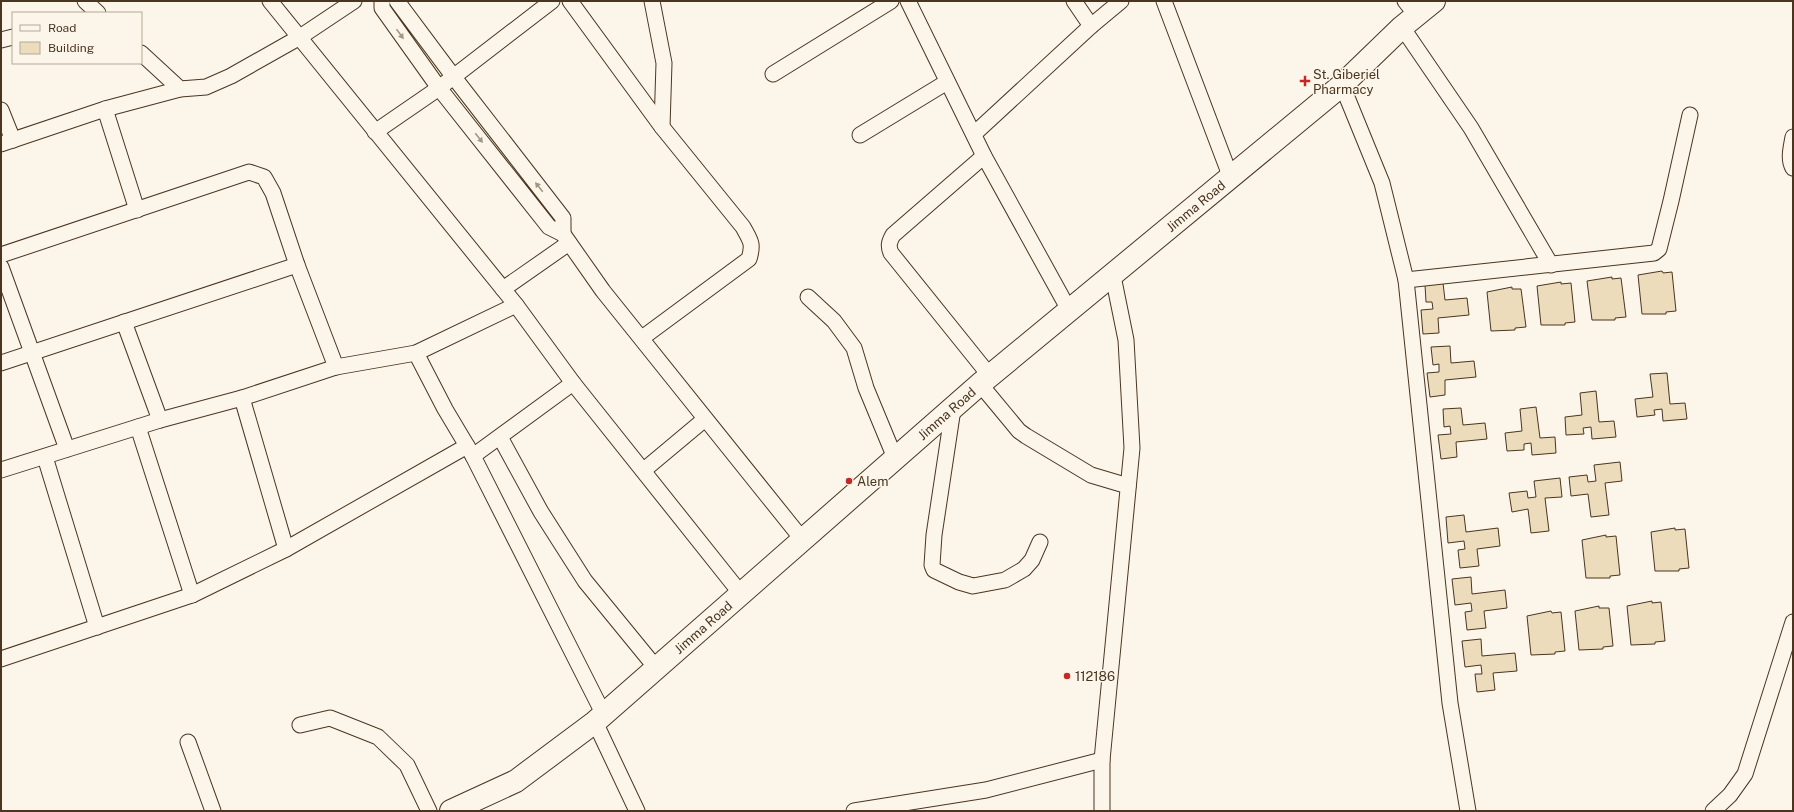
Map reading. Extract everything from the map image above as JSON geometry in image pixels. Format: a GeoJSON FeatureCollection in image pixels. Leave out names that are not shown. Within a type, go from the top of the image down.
{"type":"FeatureCollection","features":[{"type":"Feature","properties":{"kind":"highway","name":"Jimma Road"},"geometry":{"type":"LineString","coordinates":[[451,811],[516,781],[600,718],[742,594],[802,539],[985,380],[1342,86],[1408,14],[1434,1]]}},
{"type":"Feature","properties":{"kind":"street"},"geometry":{"type":"LineString","coordinates":[[85,1],[97,12]]}},
{"type":"Feature","properties":{"kind":"street"},"geometry":{"type":"LineString","coordinates":[[270,1],[516,305],[573,383],[742,594]]}},
{"type":"Feature","properties":{"kind":"street"},"geometry":{"type":"LineString","coordinates":[[1,110],[7,142],[105,108],[180,89],[206,87],[231,76],[300,37],[354,1]]}},
{"type":"Feature","properties":{"kind":"street"},"geometry":{"type":"LineString","coordinates":[[382,1],[382,8],[439,88],[549,227],[566,239],[603,291],[802,539]]}},
{"type":"Feature","properties":{"kind":"street"},"geometry":{"type":"LineString","coordinates":[[398,1],[453,76],[563,218],[566,239]]}},
{"type":"Feature","properties":{"kind":"street"},"geometry":{"type":"LineString","coordinates":[[375,132],[439,88],[552,1]]}},
{"type":"Feature","properties":{"kind":"street"},"geometry":{"type":"LineString","coordinates":[[570,1],[662,127],[743,227],[751,241],[752,249],[749,259],[642,338]]}},
{"type":"Feature","properties":{"kind":"street"},"geometry":{"type":"LineString","coordinates":[[652,1],[664,63],[662,127]]}},
{"type":"Feature","properties":{"kind":"street"},"geometry":{"type":"LineString","coordinates":[[773,74],[892,1]]}},
{"type":"Feature","properties":{"kind":"street"},"geometry":{"type":"LineString","coordinates":[[908,1],[984,156],[1069,310]]}},
{"type":"Feature","properties":{"kind":"street"},"geometry":{"type":"LineString","coordinates":[[1074,1],[1092,26]]}},
{"type":"Feature","properties":{"kind":"street"},"geometry":{"type":"LineString","coordinates":[[974,134],[1092,26],[1122,1]]}},
{"type":"Feature","properties":{"kind":"street"},"geometry":{"type":"LineString","coordinates":[[1164,1],[1230,178]]}},
{"type":"Feature","properties":{"kind":"street"},"geometry":{"type":"LineString","coordinates":[[1408,14],[1471,128],[1551,265]]}},
{"type":"Feature","properties":{"kind":"street"},"geometry":{"type":"LineString","coordinates":[[1,40],[12,37]]}},
{"type":"Feature","properties":{"kind":"street"},"geometry":{"type":"LineString","coordinates":[[142,54],[180,89]]}},
{"type":"Feature","properties":{"kind":"street"},"geometry":{"type":"LineString","coordinates":[[860,135],[947,82]]}},
{"type":"Feature","properties":{"kind":"street"},"geometry":{"type":"LineString","coordinates":[[1342,86],[1382,183],[1406,280],[1450,704],[1468,811]]}},
{"type":"Feature","properties":{"kind":"street"},"geometry":{"type":"LineString","coordinates":[[105,108],[137,210]]}},
{"type":"Feature","properties":{"kind":"street"},"geometry":{"type":"LineString","coordinates":[[1406,280],[1654,253],[1658,249],[1671,202],[1690,115]]}},
{"type":"Feature","properties":{"kind":"street"},"geometry":{"type":"LineString","coordinates":[[1793,138],[1790,162],[1793,168]]}},
{"type":"Feature","properties":{"kind":"street"},"geometry":{"type":"LineString","coordinates":[[984,156],[893,235],[889,241],[891,253],[985,380],[1019,431],[1091,475],[1128,486]]}},
{"type":"Feature","properties":{"kind":"street"},"geometry":{"type":"LineString","coordinates":[[1,255],[250,172],[264,177],[273,193],[296,265],[336,367]]}},
{"type":"Feature","properties":{"kind":"street"},"geometry":{"type":"LineString","coordinates":[[503,289],[566,239]]}},
{"type":"Feature","properties":{"kind":"street"},"geometry":{"type":"LineString","coordinates":[[1,363],[296,265]]}},
{"type":"Feature","properties":{"kind":"street"},"geometry":{"type":"LineString","coordinates":[[1,267],[67,449]]}},
{"type":"Feature","properties":{"kind":"street"},"geometry":{"type":"LineString","coordinates":[[1102,811],[1102,760],[1132,448],[1126,340],[1112,276]]}},
{"type":"Feature","properties":{"kind":"street"},"geometry":{"type":"LineString","coordinates":[[808,297],[834,322],[854,348],[866,388],[895,458]]}},
{"type":"Feature","properties":{"kind":"street"},"geometry":{"type":"LineString","coordinates":[[1,470],[160,420],[242,398],[336,367],[416,353],[516,305]]}},
{"type":"Feature","properties":{"kind":"street"},"geometry":{"type":"LineString","coordinates":[[124,322],[160,420]]}},
{"type":"Feature","properties":{"kind":"street"},"geometry":{"type":"LineString","coordinates":[[416,353],[445,409],[470,451],[600,718],[638,811]]}},
{"type":"Feature","properties":{"kind":"street"},"geometry":{"type":"LineString","coordinates":[[1,659],[192,595],[286,549],[470,451],[500,437],[573,383]]}},
{"type":"Feature","properties":{"kind":"street"},"geometry":{"type":"LineString","coordinates":[[242,398],[286,549]]}},
{"type":"Feature","properties":{"kind":"street"},"geometry":{"type":"LineString","coordinates":[[952,409],[934,535],[932,565],[934,570],[959,582],[972,586],[1005,580],[1024,569],[1032,560],[1040,542]]}},
{"type":"Feature","properties":{"kind":"street"},"geometry":{"type":"LineString","coordinates":[[644,470],[705,419]]}},
{"type":"Feature","properties":{"kind":"street"},"geometry":{"type":"LineString","coordinates":[[138,427],[192,595]]}},
{"type":"Feature","properties":{"kind":"street"},"geometry":{"type":"LineString","coordinates":[[500,437],[541,512],[585,582],[657,669]]}},
{"type":"Feature","properties":{"kind":"street"},"geometry":{"type":"LineString","coordinates":[[45,456],[97,627]]}},
{"type":"Feature","properties":{"kind":"street"},"geometry":{"type":"LineString","coordinates":[[1713,811],[1730,795],[1745,774],[1793,622]]}},
{"type":"Feature","properties":{"kind":"street"},"geometry":{"type":"LineString","coordinates":[[300,725],[330,718],[378,737],[407,765],[429,811]]}},
{"type":"Feature","properties":{"kind":"street"},"geometry":{"type":"LineString","coordinates":[[188,742],[213,811]]}},
{"type":"Feature","properties":{"kind":"street"},"geometry":{"type":"LineString","coordinates":[[854,811],[986,790],[1102,760]]}},
{"type":"Feature","properties":{"kind":"building"},"geometry":{"type":"Polygon","coordinates":[[[1662,271],[1663,273],[1672,272],[1676,311],[1666,312],[1666,314],[1642,314],[1638,275],[1662,271]]]}},
{"type":"Feature","properties":{"kind":"building"},"geometry":{"type":"Polygon","coordinates":[[[1612,277],[1612,279],[1621,278],[1626,317],[1615,318],[1615,320],[1592,320],[1587,281],[1612,277]]]}},
{"type":"Feature","properties":{"kind":"building"},"geometry":{"type":"Polygon","coordinates":[[[1561,282],[1561,284],[1571,283],[1575,322],[1565,323],[1565,325],[1541,325],[1537,286],[1561,282]]]}},
{"type":"Feature","properties":{"kind":"building"},"geometry":{"type":"Polygon","coordinates":[[[1443,283],[1445,300],[1467,298],[1469,315],[1438,318],[1439,333],[1423,334],[1421,310],[1433,309],[1432,302],[1426,302],[1425,285],[1443,283]]]}},
{"type":"Feature","properties":{"kind":"building"},"geometry":{"type":"Polygon","coordinates":[[[1512,287],[1512,289],[1521,289],[1526,327],[1515,328],[1515,330],[1491,331],[1487,292],[1512,287]]]}},
{"type":"Feature","properties":{"kind":"building"},"geometry":{"type":"Polygon","coordinates":[[[1450,346],[1451,363],[1474,361],[1476,377],[1445,380],[1445,395],[1430,397],[1427,373],[1439,372],[1439,364],[1433,365],[1431,347],[1450,346]]]}},
{"type":"Feature","properties":{"kind":"building"},"geometry":{"type":"Polygon","coordinates":[[[1667,373],[1670,404],[1685,403],[1687,419],[1663,421],[1662,409],[1654,410],[1655,415],[1637,417],[1635,399],[1653,397],[1650,374],[1667,373]]]}},
{"type":"Feature","properties":{"kind":"building"},"geometry":{"type":"Polygon","coordinates":[[[1596,391],[1599,422],[1614,421],[1616,437],[1592,439],[1591,427],[1583,428],[1584,434],[1566,435],[1565,417],[1582,415],[1580,393],[1596,391]]]}},
{"type":"Feature","properties":{"kind":"building"},"geometry":{"type":"Polygon","coordinates":[[[1536,407],[1540,438],[1555,437],[1556,453],[1532,455],[1531,443],[1524,444],[1524,450],[1507,451],[1505,433],[1522,431],[1520,409],[1536,407]]]}},
{"type":"Feature","properties":{"kind":"building"},"geometry":{"type":"Polygon","coordinates":[[[1461,408],[1463,425],[1485,423],[1487,439],[1456,442],[1457,457],[1441,459],[1438,435],[1451,434],[1450,426],[1444,427],[1443,409],[1461,408]]]}},
{"type":"Feature","properties":{"kind":"building"},"geometry":{"type":"Polygon","coordinates":[[[1620,462],[1622,481],[1605,483],[1609,515],[1591,517],[1588,494],[1571,496],[1569,477],[1587,475],[1588,482],[1596,481],[1594,465],[1620,462]]]}},
{"type":"Feature","properties":{"kind":"building"},"geometry":{"type":"Polygon","coordinates":[[[1560,478],[1562,497],[1545,498],[1549,531],[1531,533],[1528,509],[1512,512],[1509,493],[1527,491],[1528,498],[1536,497],[1534,481],[1560,478]]]}},
{"type":"Feature","properties":{"kind":"building"},"geometry":{"type":"Polygon","coordinates":[[[1464,515],[1466,532],[1498,528],[1500,546],[1477,549],[1479,566],[1460,568],[1458,550],[1465,549],[1464,541],[1448,543],[1446,517],[1464,515]]]}},
{"type":"Feature","properties":{"kind":"building"},"geometry":{"type":"Polygon","coordinates":[[[1675,528],[1675,530],[1685,529],[1689,568],[1679,569],[1679,571],[1655,571],[1651,532],[1675,528]]]}},
{"type":"Feature","properties":{"kind":"building"},"geometry":{"type":"Polygon","coordinates":[[[1606,535],[1606,537],[1616,536],[1620,575],[1610,576],[1610,578],[1586,578],[1582,540],[1606,535]]]}},
{"type":"Feature","properties":{"kind":"building"},"geometry":{"type":"Polygon","coordinates":[[[1471,577],[1472,594],[1505,590],[1507,608],[1484,611],[1486,628],[1467,630],[1465,612],[1472,611],[1471,603],[1455,605],[1452,579],[1471,577]]]}},
{"type":"Feature","properties":{"kind":"building"},"geometry":{"type":"Polygon","coordinates":[[[1652,601],[1652,603],[1661,602],[1665,641],[1655,642],[1655,644],[1631,645],[1627,606],[1652,601]]]}},
{"type":"Feature","properties":{"kind":"building"},"geometry":{"type":"Polygon","coordinates":[[[1599,606],[1599,608],[1609,608],[1613,646],[1603,647],[1603,649],[1579,650],[1575,611],[1599,606]]]}},
{"type":"Feature","properties":{"kind":"building"},"geometry":{"type":"Polygon","coordinates":[[[1551,611],[1552,613],[1561,612],[1565,651],[1555,652],[1555,654],[1531,655],[1527,616],[1551,611]]]}},
{"type":"Feature","properties":{"kind":"building"},"geometry":{"type":"Polygon","coordinates":[[[1481,639],[1482,656],[1515,653],[1517,671],[1493,673],[1495,690],[1477,692],[1475,674],[1482,674],[1481,665],[1465,667],[1462,641],[1481,639]]]}},
{"type":"Feature","properties":{"kind":"place","name":"St. Giberiel Pharmacy"},"geometry":{"type":"Point","coordinates":[1305,81]}},
{"type":"Feature","properties":{"kind":"place","name":"Alem"},"geometry":{"type":"Point","coordinates":[849,481]}},
{"type":"Feature","properties":{"kind":"place","name":"112186"},"geometry":{"type":"Point","coordinates":[1067,676]}}]}
